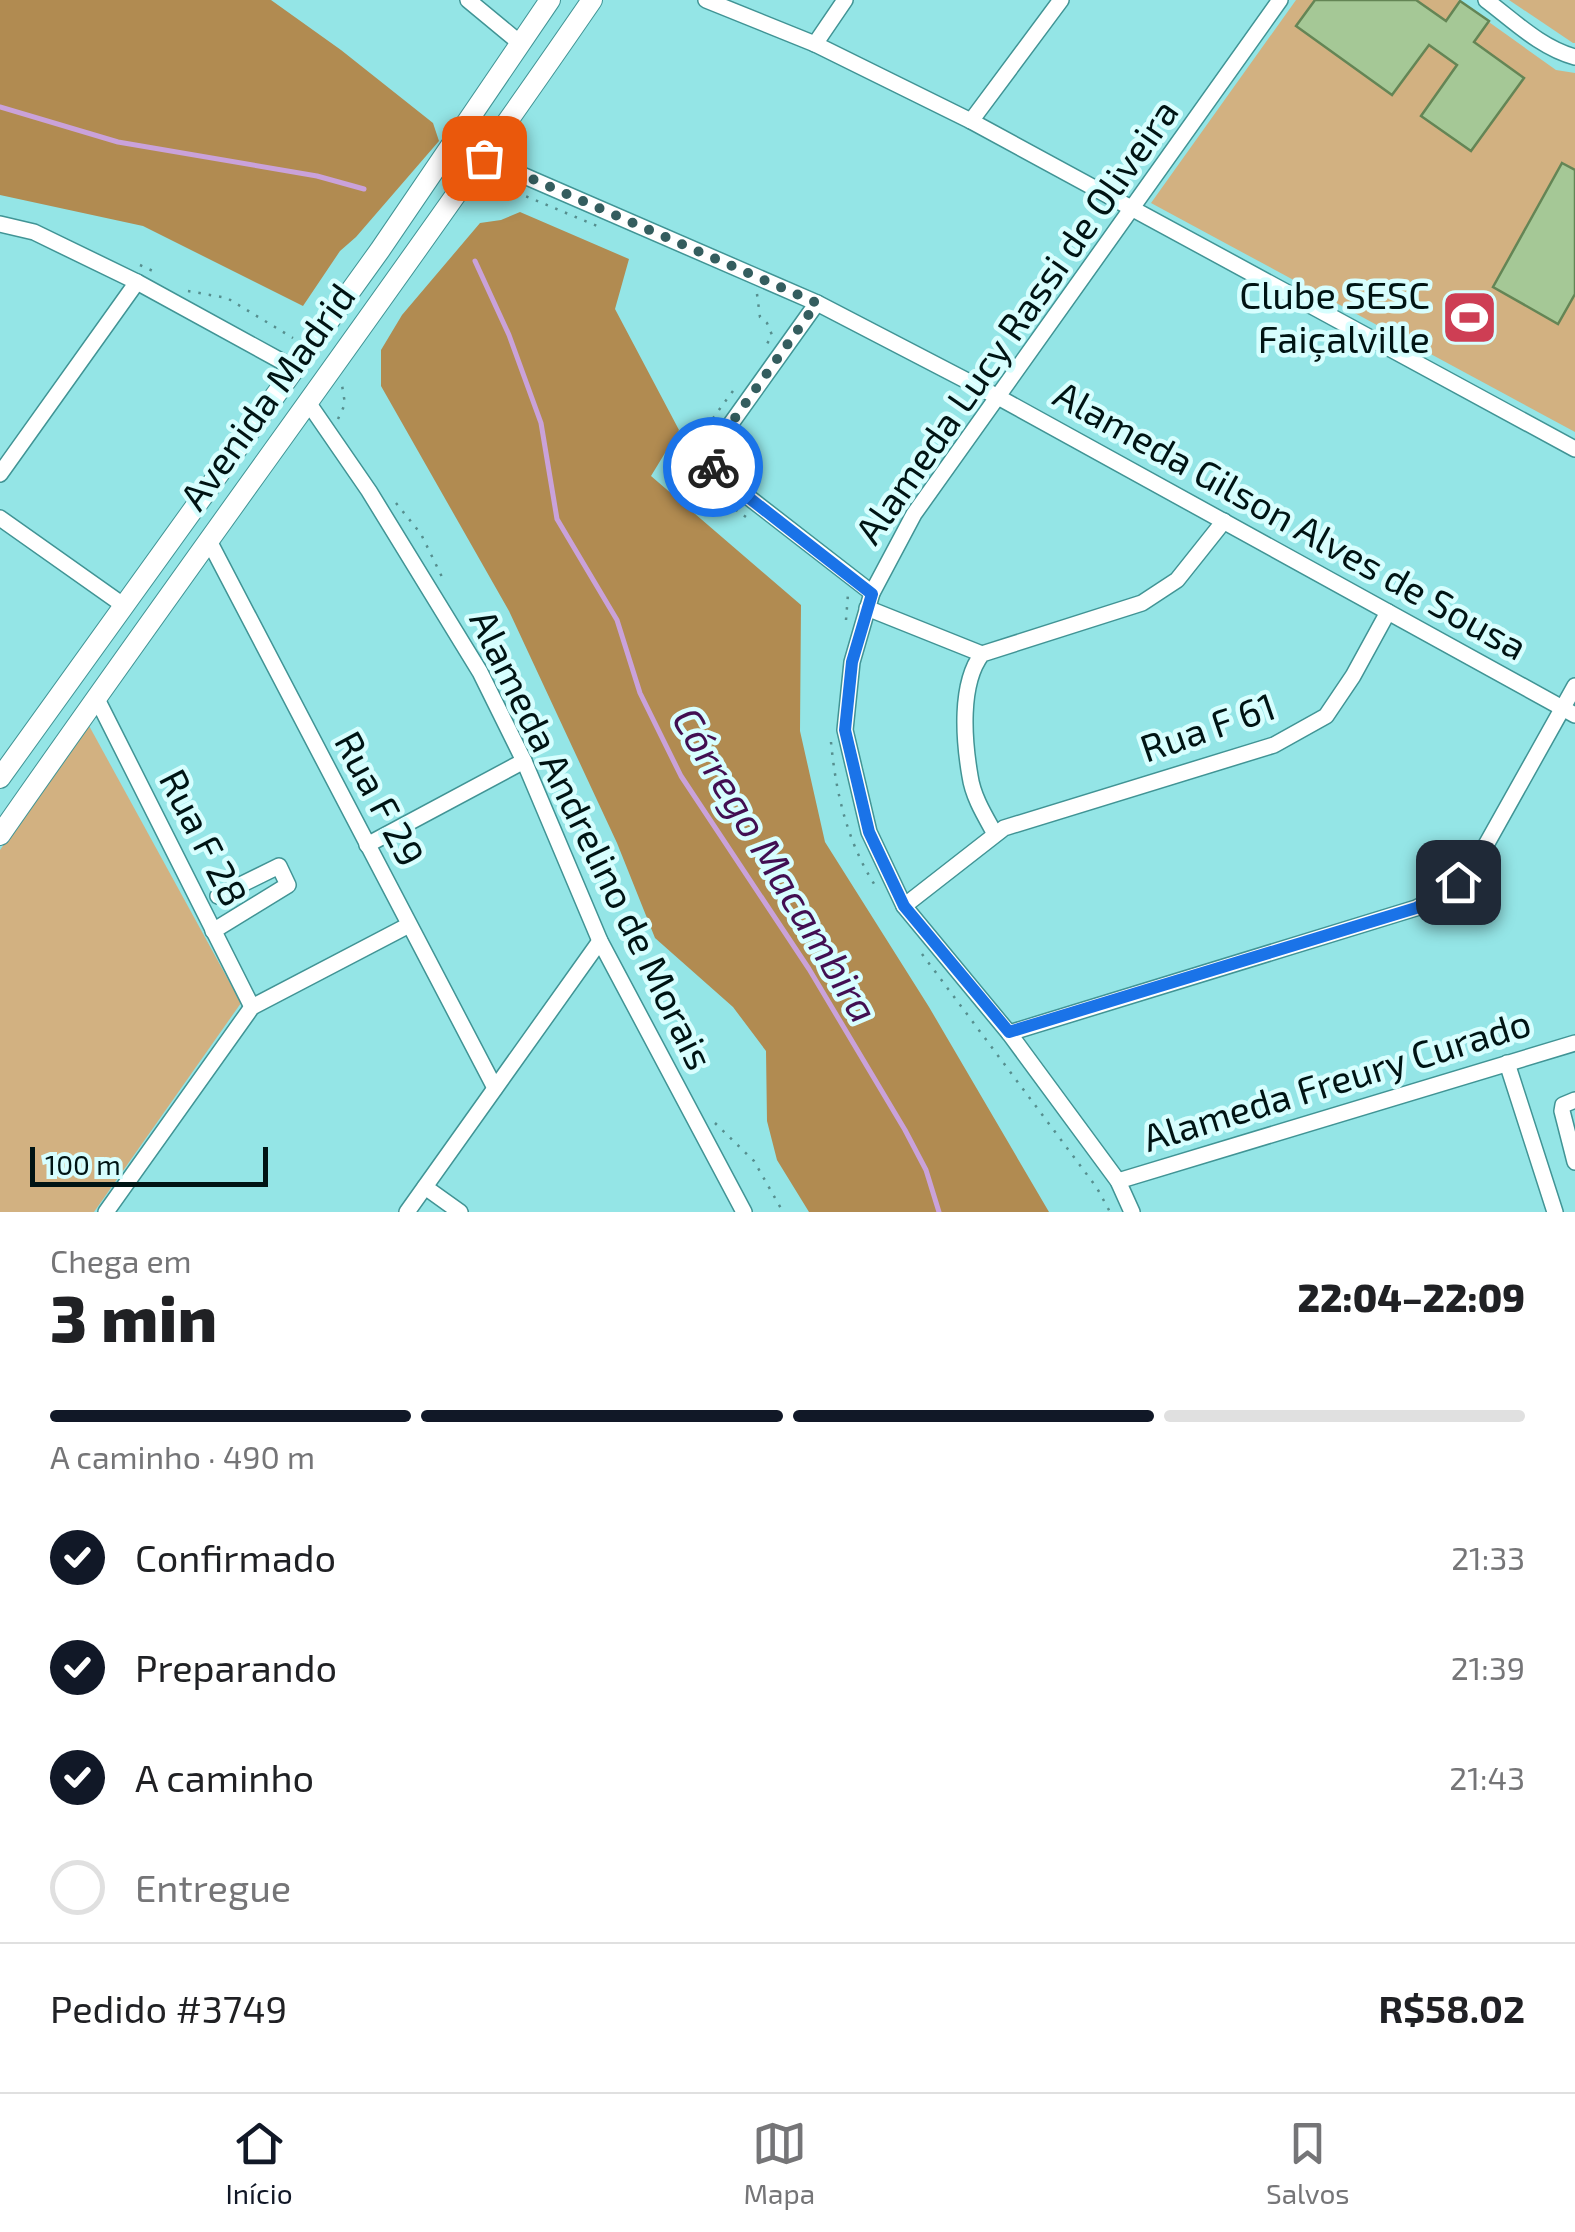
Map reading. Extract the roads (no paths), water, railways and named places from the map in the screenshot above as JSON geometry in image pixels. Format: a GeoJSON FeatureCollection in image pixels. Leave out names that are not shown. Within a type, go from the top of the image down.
{"type":"FeatureCollection","features":[{"type":"Feature","properties":{"kind":"main road","name":"Avenida Madrid"},"geometry":{"type":"LineString","coordinates":[[0,778],[292,367],[380,250],[550,0]]}},
{"type":"Feature","properties":{"kind":"main road","name":"Avenida Madrid"},"geometry":{"type":"LineString","coordinates":[[0,835],[306,400],[408,266],[592,0]]}},
{"type":"Feature","properties":{"kind":"street"},"geometry":{"type":"LineString","coordinates":[[468,0],[520,43]]}},
{"type":"Feature","properties":{"kind":"street"},"geometry":{"type":"LineString","coordinates":[[706,0],[815,44],[971,121],[1575,449]]}},
{"type":"Feature","properties":{"kind":"street"},"geometry":{"type":"LineString","coordinates":[[815,44],[845,0]]}},
{"type":"Feature","properties":{"kind":"street"},"geometry":{"type":"LineString","coordinates":[[971,121],[1061,0]]}},
{"type":"Feature","properties":{"kind":"street","name":"Alameda Lucy Rassi de Oliveira"},"geometry":{"type":"LineString","coordinates":[[1132,1212],[1118,1181],[1009,1032],[904,906],[869,832],[845,730],[852,662],[869,601],[914,514],[1280,0]]}},
{"type":"Feature","properties":{"kind":"street"},"geometry":{"type":"LineString","coordinates":[[1486,0],[1541,42],[1575,57]]}},
{"type":"Feature","properties":{"kind":"street","name":"Alameda Gilson Alves de Sousa"},"geometry":{"type":"LineString","coordinates":[[484,158],[817,303],[998,397],[1569,712]]}},
{"type":"Feature","properties":{"kind":"street"},"geometry":{"type":"LineString","coordinates":[[0,224],[34,232],[137,282],[292,367]]}},
{"type":"Feature","properties":{"kind":"street"},"geometry":{"type":"LineString","coordinates":[[0,474],[137,282]]}},
{"type":"Feature","properties":{"kind":"street"},"geometry":{"type":"LineString","coordinates":[[817,303],[715,446],[712,464],[716,472],[869,601],[982,654],[1142,603],[1177,580],[1224,521]]}},
{"type":"Feature","properties":{"kind":"street","name":"Alameda Andrelino de Morais"},"geometry":{"type":"LineString","coordinates":[[306,400],[369,492],[480,672],[524,762],[600,941],[744,1212]]}},
{"type":"Feature","properties":{"kind":"street"},"geometry":{"type":"LineString","coordinates":[[0,518],[123,605]]}},
{"type":"Feature","properties":{"kind":"street","name":"Rua F 29"},"geometry":{"type":"LineString","coordinates":[[208,539],[495,1088]]}},
{"type":"Feature","properties":{"kind":"street","name":"Rua F 61"},"geometry":{"type":"LineString","coordinates":[[904,906],[1004,828],[1274,745],[1326,716],[1388,612]]}},
{"type":"Feature","properties":{"kind":"street"},"geometry":{"type":"LineString","coordinates":[[982,654],[969,687],[967,738],[970,778],[980,808],[995,834]]}},
{"type":"Feature","properties":{"kind":"street"},"geometry":{"type":"LineString","coordinates":[[1009,1032],[1416,908],[1437,898],[1477,861],[1569,712],[1575,686]]}},
{"type":"Feature","properties":{"kind":"street","name":"Rua F 28"},"geometry":{"type":"LineString","coordinates":[[96,697],[252,1007]]}},
{"type":"Feature","properties":{"kind":"street"},"geometry":{"type":"LineString","coordinates":[[367,845],[524,762]]}},
{"type":"Feature","properties":{"kind":"street"},"geometry":{"type":"LineString","coordinates":[[214,931],[288,886],[279,866],[218,896]]}},
{"type":"Feature","properties":{"kind":"street"},"geometry":{"type":"LineString","coordinates":[[106,1212],[252,1007],[409,925]]}},
{"type":"Feature","properties":{"kind":"street"},"geometry":{"type":"LineString","coordinates":[[407,1212],[600,941]]}},
{"type":"Feature","properties":{"kind":"street","name":"Alameda Freury Curado"},"geometry":{"type":"LineString","coordinates":[[1118,1181],[1575,1043]]}},
{"type":"Feature","properties":{"kind":"street"},"geometry":{"type":"LineString","coordinates":[[1508,1064],[1554,1212]]}},
{"type":"Feature","properties":{"kind":"street"},"geometry":{"type":"LineString","coordinates":[[1575,1100],[1563,1105],[1562,1111],[1575,1162]]}},
{"type":"Feature","properties":{"kind":"street"},"geometry":{"type":"LineString","coordinates":[[425,1187],[460,1212]]}},
{"type":"Feature","properties":{"kind":"waterway","name":"Córrego Macambira"},"geometry":{"type":"LineString","coordinates":[[0,107],[118,142],[317,176],[364,189]]}},
{"type":"Feature","properties":{"kind":"waterway","name":"Córrego Macambira"},"geometry":{"type":"LineString","coordinates":[[475,261],[509,335],[541,423],[557,519],[617,620],[640,693],[681,776],[809,969],[905,1130],[926,1170],[939,1212]]}},
{"type":"Feature","properties":{"kind":"place","name":"Clube SESC Faiçalville"},"geometry":{"type":"Point","coordinates":[1469,318]}}]}
